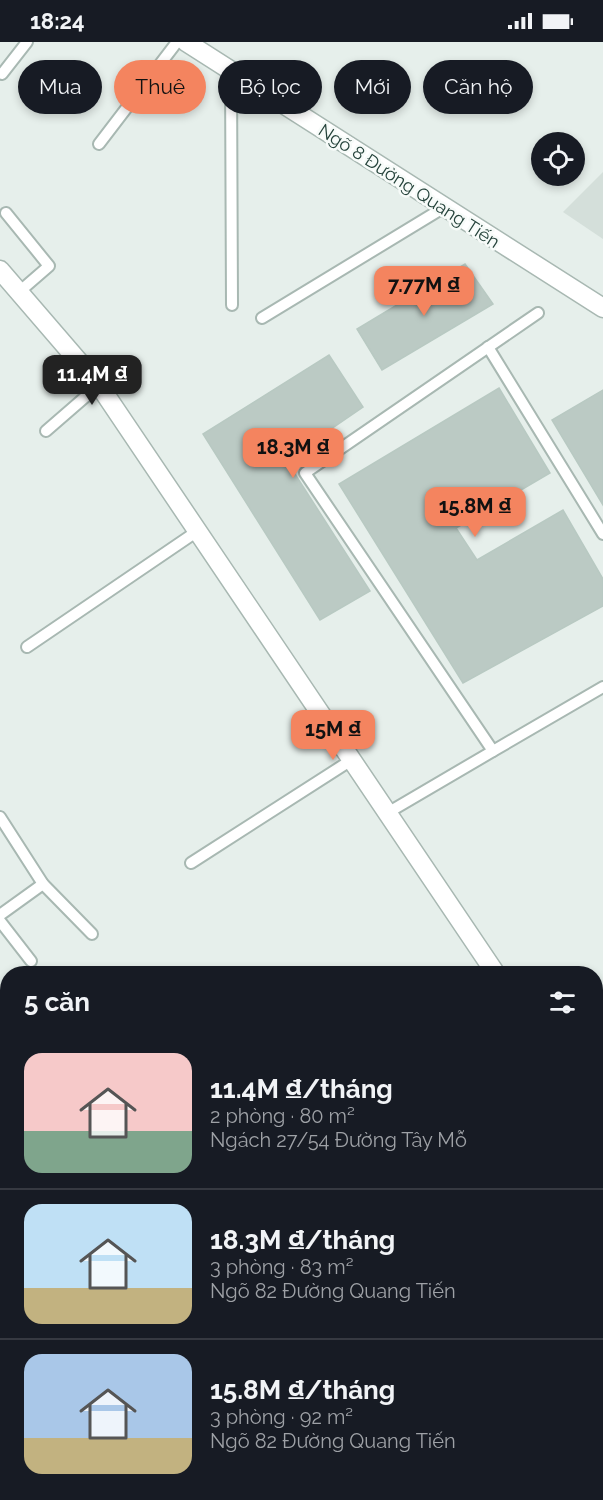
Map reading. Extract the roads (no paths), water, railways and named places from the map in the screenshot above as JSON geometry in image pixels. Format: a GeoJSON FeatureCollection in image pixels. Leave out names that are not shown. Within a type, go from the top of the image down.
{"type":"FeatureCollection","features":[{"type":"Feature","properties":{"kind":"street","name":"Ngõ 8 Đường Quang Tiến"},"geometry":{"type":"LineString","coordinates":[[186,42],[218,63]]}},
{"type":"Feature","properties":{"kind":"street","name":"Ngõ 8 Đường Quang Tiến"},"geometry":{"type":"LineString","coordinates":[[297,114],[603,308]]}},
{"type":"Feature","properties":{"kind":"street"},"geometry":{"type":"LineString","coordinates":[[0,270],[99,385],[199,530],[491,966]]}},
{"type":"Feature","properties":{"kind":"lane"},"geometry":{"type":"LineString","coordinates":[[2,74],[27,42]]}},
{"type":"Feature","properties":{"kind":"lane"},"geometry":{"type":"LineString","coordinates":[[99,144],[177,42]]}},
{"type":"Feature","properties":{"kind":"lane"},"geometry":{"type":"LineString","coordinates":[[231,114],[232,305]]}},
{"type":"Feature","properties":{"kind":"lane"},"geometry":{"type":"LineString","coordinates":[[262,318],[444,208]]}},
{"type":"Feature","properties":{"kind":"lane"},"geometry":{"type":"LineString","coordinates":[[6,213],[49,266],[19,292]]}},
{"type":"Feature","properties":{"kind":"lane"},"geometry":{"type":"LineString","coordinates":[[493,751],[305,473],[538,313]]}},
{"type":"Feature","properties":{"kind":"lane"},"geometry":{"type":"LineString","coordinates":[[488,347],[603,534]]}},
{"type":"Feature","properties":{"kind":"lane"},"geometry":{"type":"LineString","coordinates":[[46,431],[99,385]]}},
{"type":"Feature","properties":{"kind":"lane"},"geometry":{"type":"LineString","coordinates":[[27,647],[199,530]]}},
{"type":"Feature","properties":{"kind":"lane"},"geometry":{"type":"LineString","coordinates":[[389,812],[603,687]]}},
{"type":"Feature","properties":{"kind":"lane"},"geometry":{"type":"LineString","coordinates":[[191,863],[353,759]]}},
{"type":"Feature","properties":{"kind":"lane"},"geometry":{"type":"LineString","coordinates":[[0,817],[43,884],[92,934]]}},
{"type":"Feature","properties":{"kind":"lane"},"geometry":{"type":"LineString","coordinates":[[0,915],[43,884]]}},
{"type":"Feature","properties":{"kind":"lane"},"geometry":{"type":"LineString","coordinates":[[0,921],[31,962]]}}]}
